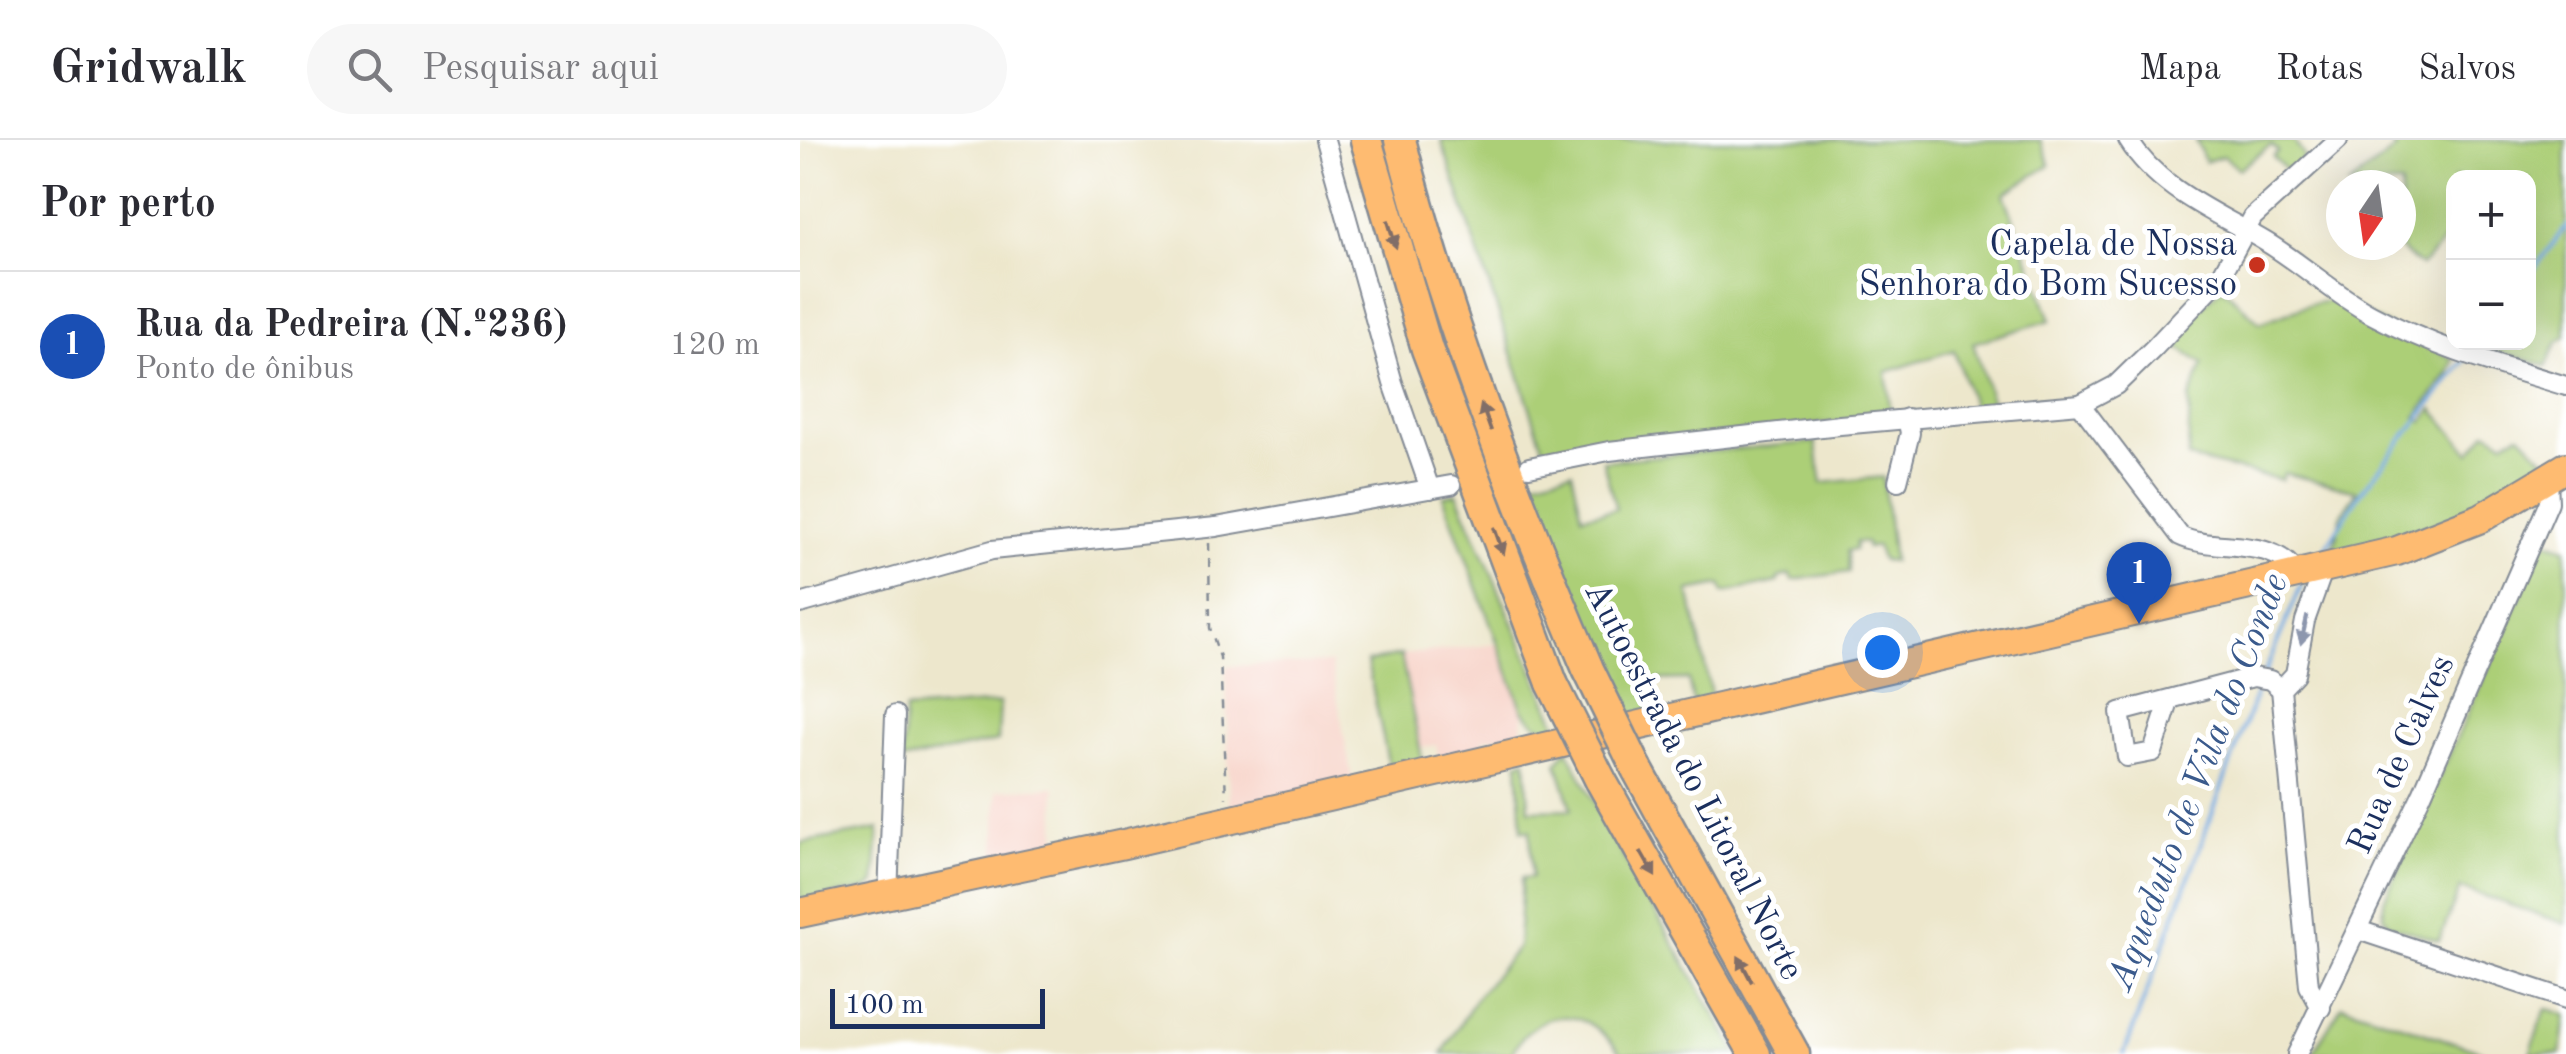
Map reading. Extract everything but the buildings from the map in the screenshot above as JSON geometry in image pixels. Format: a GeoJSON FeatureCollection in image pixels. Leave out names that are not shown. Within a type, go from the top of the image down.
{"type":"FeatureCollection","features":[{"type":"Feature","properties":{"kind":"highway","name":"Autoestrada do Litoral Norte"},"geometry":{"type":"LineString","coordinates":[[1366,140],[1428,349],[1552,683],[1600,780],[1755,1054]]}},
{"type":"Feature","properties":{"kind":"highway","name":"Autoestrada do Litoral Norte"},"geometry":{"type":"LineString","coordinates":[[1400,140],[1485,413],[1524,521],[1636,769],[1794,1054]]}},
{"type":"Feature","properties":{"kind":"main road"},"geometry":{"type":"LineString","coordinates":[[800,913],[2311,572],[2428,540],[2482,518],[2557,472]]}},
{"type":"Feature","properties":{"kind":"street"},"geometry":{"type":"LineString","coordinates":[[1325,140],[1393,382],[1430,489]]}},
{"type":"Feature","properties":{"kind":"street"},"geometry":{"type":"LineString","coordinates":[[2128,140],[2145,168],[2385,321],[2474,358],[2566,386]]}},
{"type":"Feature","properties":{"kind":"street"},"geometry":{"type":"LineString","coordinates":[[1529,467],[1609,451],[1907,418],[2080,404],[2116,385],[2155,348],[2220,278],[2253,217],[2338,140]]}},
{"type":"Feature","properties":{"kind":"street"},"geometry":{"type":"LineString","coordinates":[[2080,404],[2180,536],[2268,554],[2311,572],[2295,674],[2281,689]]}},
{"type":"Feature","properties":{"kind":"street"},"geometry":{"type":"LineString","coordinates":[[1898,482],[1910,433],[1907,418]]}},
{"type":"Feature","properties":{"kind":"street","name":"Rua de Calves"},"geometry":{"type":"LineString","coordinates":[[2296,1054],[2422,794],[2549,502],[2557,472]]}},
{"type":"Feature","properties":{"kind":"street"},"geometry":{"type":"LineString","coordinates":[[800,604],[992,550],[1209,528],[1451,485]]}},
{"type":"Feature","properties":{"kind":"street"},"geometry":{"type":"LineString","coordinates":[[2169,702],[2253,677],[2270,680],[2281,689],[2308,986],[2321,1008]]}},
{"type":"Feature","properties":{"kind":"street"},"geometry":{"type":"LineString","coordinates":[[888,896],[895,715]]}},
{"type":"Feature","properties":{"kind":"street"},"geometry":{"type":"LineString","coordinates":[[2358,930],[2566,999]]}},
{"type":"Feature","properties":{"kind":"path"},"geometry":{"type":"LineString","coordinates":[[1209,528],[1210,628],[1220,657],[1230,819]]}},
{"type":"Feature","properties":{"kind":"shaded area"},"geometry":{"type":"Polygon","coordinates":[[[1498,644],[1523,711],[1522,740],[1501,744],[1499,736],[1483,739],[1485,749],[1439,759],[1436,745],[1420,748],[1401,655],[1498,644]]]}},
{"type":"Feature","properties":{"kind":"shaded area"},"geometry":{"type":"Polygon","coordinates":[[[1331,663],[1352,779],[1234,807],[1229,803],[1226,666],[1331,663]]]}},
{"type":"Feature","properties":{"kind":"shaded area"},"geometry":{"type":"Polygon","coordinates":[[[1055,787],[1057,848],[995,862],[997,790],[1055,787]]]}},
{"type":"Feature","properties":{"kind":"green space"},"geometry":{"type":"Polygon","coordinates":[[[1441,140],[2040,140],[2050,165],[2004,194],[2051,320],[1973,343],[1993,406],[1973,407],[1954,350],[1886,372],[1891,416],[1546,456],[1441,140]]]}},
{"type":"Feature","properties":{"kind":"green space"},"geometry":{"type":"Polygon","coordinates":[[[2196,140],[2293,140],[2305,157],[2288,173],[2273,157],[2278,151],[2271,145],[2239,169],[2223,156],[2205,162],[2196,140]]]}},
{"type":"Feature","properties":{"kind":"green space"},"geometry":{"type":"Polygon","coordinates":[[[2390,140],[2566,140],[2566,337],[2558,342],[2546,366],[2495,350],[2536,350],[2536,170],[2446,170],[2446,242],[2421,266],[2413,260],[2416,170],[2369,170],[2396,149],[2390,140]]]}},
{"type":"Feature","properties":{"kind":"green space"},"geometry":{"type":"Polygon","coordinates":[[[2222,287],[2260,323],[2310,304],[2337,300],[2454,359],[2449,373],[2416,417],[2423,421],[2433,409],[2470,453],[2487,431],[2504,441],[2520,434],[2550,464],[2454,520],[2332,557],[2341,515],[2357,491],[2284,473],[2282,480],[2188,458],[2190,398],[2203,364],[2168,341],[2222,287]]]}},
{"type":"Feature","properties":{"kind":"green space"},"geometry":{"type":"Polygon","coordinates":[[[1815,442],[1822,483],[1883,477],[1893,561],[1881,560],[1877,546],[1867,548],[1866,543],[1856,542],[1855,550],[1847,551],[1849,572],[1792,580],[1790,574],[1778,578],[1778,582],[1723,593],[1721,585],[1689,591],[1712,699],[1693,702],[1688,679],[1648,680],[1655,712],[1631,715],[1525,483],[1572,471],[1582,516],[1616,509],[1603,461],[1815,442]]]}},
{"type":"Feature","properties":{"kind":"green space"},"geometry":{"type":"Polygon","coordinates":[[[1457,493],[1560,732],[1537,725],[1523,711],[1443,496],[1457,493]]]}},
{"type":"Feature","properties":{"kind":"green space"},"geometry":{"type":"Polygon","coordinates":[[[2545,541],[2566,548],[2566,924],[2460,888],[2439,941],[2390,925],[2383,916],[2384,900],[2545,541]]]}},
{"type":"Feature","properties":{"kind":"green space"},"geometry":{"type":"Polygon","coordinates":[[[1401,655],[1423,763],[1390,771],[1367,662],[1401,655]]]}},
{"type":"Feature","properties":{"kind":"green space"},"geometry":{"type":"Polygon","coordinates":[[[1000,703],[998,741],[902,761],[905,710],[1000,703]]]}},
{"type":"Feature","properties":{"kind":"green space"},"geometry":{"type":"Polygon","coordinates":[[[1567,749],[1624,858],[1738,1054],[1621,1054],[1594,1027],[1565,1017],[1536,1025],[1511,1054],[1442,1054],[1476,998],[1518,947],[1522,878],[1532,877],[1530,830],[1522,830],[1518,762],[1526,760],[1529,810],[1572,809],[1557,763],[1567,749]]]}},
{"type":"Feature","properties":{"kind":"green space"},"geometry":{"type":"Polygon","coordinates":[[[879,829],[875,883],[867,889],[800,902],[800,843],[879,829]]]}},
{"type":"Feature","properties":{"kind":"green space"},"geometry":{"type":"Polygon","coordinates":[[[2342,1005],[2489,1054],[2312,1054],[2342,1005]]]}},
{"type":"Feature","properties":{"kind":"green space"},"geometry":{"type":"Polygon","coordinates":[[[2546,1008],[2566,1015],[2561,1054],[2530,1054],[2546,1008]]]}},
{"type":"Feature","properties":{"kind":"waterway","name":"Aqueduto de Vila do Conde"},"geometry":{"type":"LineString","coordinates":[[2536,267],[2566,226]]}},
{"type":"Feature","properties":{"kind":"waterway","name":"Aqueduto de Vila do Conde"},"geometry":{"type":"LineString","coordinates":[[2320,557],[2358,496],[2465,360]]}},
{"type":"Feature","properties":{"kind":"waterway","name":"Aqueduto de Vila do Conde"},"geometry":{"type":"LineString","coordinates":[[2264,674],[2301,586]]}},
{"type":"Feature","properties":{"kind":"waterway","name":"Aqueduto de Vila do Conde"},"geometry":{"type":"LineString","coordinates":[[2124,1054],[2260,683]]}},
{"type":"Feature","properties":{"kind":"place","name":"Capela de Nossa Senhora do Bom Sucesso"},"geometry":{"type":"Point","coordinates":[2257,265]}},
{"type":"Feature","properties":{"kind":"place","name":"Rua da Pedreira (N.º236)"},"geometry":{"type":"Point","coordinates":[2139,624]}}]}
